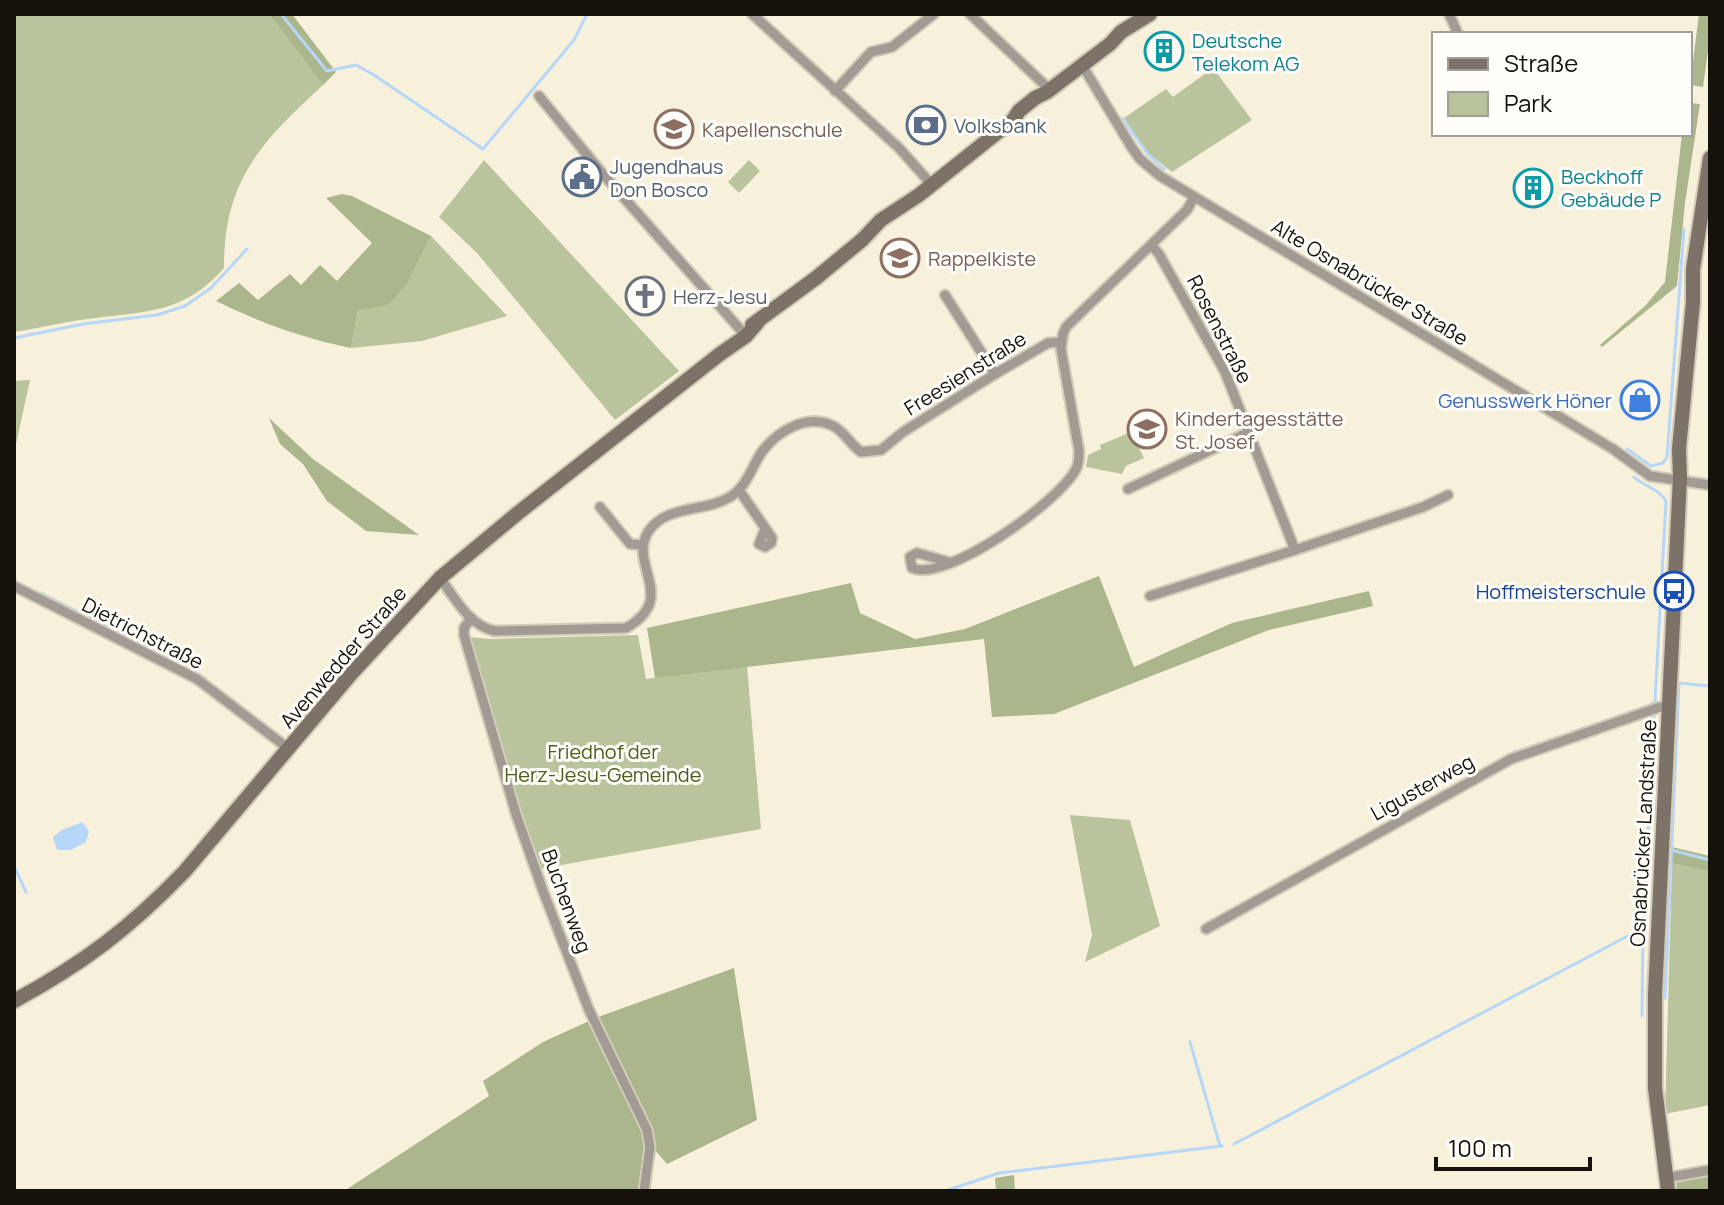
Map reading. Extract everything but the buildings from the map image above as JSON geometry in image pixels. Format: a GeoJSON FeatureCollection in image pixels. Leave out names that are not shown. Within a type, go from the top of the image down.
{"type":"FeatureCollection","features":[{"type":"Feature","properties":{"kind":"main road","name":"Avenwedder Straße"},"geometry":{"type":"LineString","coordinates":[[14,1001],[87,958],[153,904],[185,871],[390,630],[440,578],[862,240],[881,220],[932,185],[1013,120],[1019,111],[1110,44],[1118,43],[1144,18]]}},
{"type":"Feature","properties":{"kind":"main road","name":"Osnabrücker Landstraße"},"geometry":{"type":"LineString","coordinates":[[1667,1184],[1655,1088],[1655,1051],[1668,707],[1680,479],[1688,450],[1684,415],[1693,302],[1701,270],[1710,158]]}},
{"type":"Feature","properties":{"kind":"street"},"geometry":{"type":"LineString","coordinates":[[752,14],[899,148],[932,185]]}},
{"type":"Feature","properties":{"kind":"street"},"geometry":{"type":"LineString","coordinates":[[835,91],[871,52],[892,47],[934,14]]}},
{"type":"Feature","properties":{"kind":"street"},"geometry":{"type":"LineString","coordinates":[[970,14],[1048,91]]}},
{"type":"Feature","properties":{"kind":"street","name":"Alte Osnabrücker Straße"},"geometry":{"type":"LineString","coordinates":[[1082,65],[1140,159],[1160,176],[1613,449],[1650,476],[1710,485]]}},
{"type":"Feature","properties":{"kind":"street"},"geometry":{"type":"LineString","coordinates":[[539,96],[602,173],[744,334]]}},
{"type":"Feature","properties":{"kind":"street"},"geometry":{"type":"LineString","coordinates":[[949,562],[1006,535],[1070,479],[1078,467],[1079,451],[1061,342],[1066,327],[1152,246],[1187,210],[1194,197]]}},
{"type":"Feature","properties":{"kind":"street","name":"Rosenstraße"},"geometry":{"type":"LineString","coordinates":[[1152,246],[1225,372],[1295,550]]}},
{"type":"Feature","properties":{"kind":"street"},"geometry":{"type":"LineString","coordinates":[[945,295],[995,374]]}},
{"type":"Feature","properties":{"kind":"street","name":"Freesienstraße"},"geometry":{"type":"LineString","coordinates":[[739,490],[762,453],[793,426],[816,421],[835,427],[861,452],[871,453],[892,443],[903,432],[1048,343],[1061,342]]}},
{"type":"Feature","properties":{"kind":"street"},"geometry":{"type":"LineString","coordinates":[[1128,489],[1249,432]]}},
{"type":"Feature","properties":{"kind":"street"},"geometry":{"type":"LineString","coordinates":[[440,578],[471,618],[485,629],[626,628],[638,621],[650,601],[652,585],[642,545],[659,519],[716,503],[739,490],[765,529]]}},
{"type":"Feature","properties":{"kind":"street"},"geometry":{"type":"LineString","coordinates":[[1150,596],[1423,507],[1448,495]]}},
{"type":"Feature","properties":{"kind":"street"},"geometry":{"type":"LineString","coordinates":[[600,507],[630,544],[642,545]]}},
{"type":"Feature","properties":{"kind":"street","name":"Dietrichstraße"},"geometry":{"type":"LineString","coordinates":[[14,586],[197,679],[289,749]]}},
{"type":"Feature","properties":{"kind":"street","name":"Buchenweg"},"geometry":{"type":"LineString","coordinates":[[471,618],[464,628],[464,635],[516,814],[589,1010],[647,1130],[650,1147],[644,1191]]}},
{"type":"Feature","properties":{"kind":"street","name":"Ligusterweg"},"geometry":{"type":"LineString","coordinates":[[1206,929],[1511,759],[1668,707]]}},
{"type":"Feature","properties":{"kind":"street"},"geometry":{"type":"LineString","coordinates":[[1667,1184],[1710,1170]]}},
{"type":"Feature","properties":{"kind":"green space"},"geometry":{"type":"Polygon","coordinates":[[[14,14],[269,14],[323,85],[281,125],[250,165],[231,210],[224,268],[193,295],[178,303],[145,312],[14,332],[14,14]]]}},
{"type":"Feature","properties":{"kind":"green space"},"geometry":{"type":"Polygon","coordinates":[[[269,14],[292,14],[336,72],[323,85],[269,14]]]}},
{"type":"Feature","properties":{"kind":"green space"},"geometry":{"type":"Polygon","coordinates":[[[1699,14],[1710,14],[1703,87],[1692,85],[1699,14]]]}},
{"type":"Feature","properties":{"kind":"green space"},"geometry":{"type":"Polygon","coordinates":[[[1213,68],[1252,120],[1172,172],[1148,153],[1124,118],[1166,89],[1173,97],[1213,68]]]}},
{"type":"Feature","properties":{"kind":"green space"},"geometry":{"type":"Polygon","coordinates":[[[1692,103],[1700,104],[1685,203],[1677,286],[1602,347],[1600,345],[1645,306],[1665,282],[1682,136],[1692,136],[1692,103]]]}},
{"type":"Feature","properties":{"kind":"green space"},"geometry":{"type":"Polygon","coordinates":[[[484,160],[679,371],[615,420],[477,253],[439,217],[484,160]]]}},
{"type":"Feature","properties":{"kind":"green space"},"geometry":{"type":"Polygon","coordinates":[[[749,160],[760,171],[739,193],[728,182],[749,160]]]}},
{"type":"Feature","properties":{"kind":"green space"},"geometry":{"type":"Polygon","coordinates":[[[342,194],[352,196],[431,236],[408,283],[388,305],[358,310],[351,348],[282,329],[216,301],[239,283],[258,300],[290,274],[301,285],[320,265],[337,281],[372,243],[326,198],[342,194]]]}},
{"type":"Feature","properties":{"kind":"green space"},"geometry":{"type":"Polygon","coordinates":[[[431,236],[507,316],[422,341],[351,348],[358,310],[408,283],[431,236]]]}},
{"type":"Feature","properties":{"kind":"green space"},"geometry":{"type":"Polygon","coordinates":[[[30,380],[14,453],[14,381],[30,380]]]}},
{"type":"Feature","properties":{"kind":"green space"},"geometry":{"type":"Polygon","coordinates":[[[269,418],[313,459],[419,535],[366,531],[327,501],[303,464],[280,444],[269,418]]]}},
{"type":"Feature","properties":{"kind":"green space"},"geometry":{"type":"Polygon","coordinates":[[[1131,432],[1144,458],[1126,466],[1122,474],[1086,467],[1088,455],[1101,449],[1100,445],[1131,432]]]}},
{"type":"Feature","properties":{"kind":"green space"},"geometry":{"type":"Polygon","coordinates":[[[1099,576],[1134,667],[1232,623],[1369,591],[1373,606],[1269,630],[1054,714],[992,717],[984,639],[655,678],[647,628],[851,583],[860,613],[915,639],[965,629],[1099,576]]]}},
{"type":"Feature","properties":{"kind":"green space","name":"Friedhof der Herz-Jesu-Gemeinde"},"geometry":{"type":"Polygon","coordinates":[[[638,635],[646,679],[747,666],[761,829],[539,869],[469,637],[638,635]]]}},
{"type":"Feature","properties":{"kind":"green space"},"geometry":{"type":"Polygon","coordinates":[[[1070,815],[1130,820],[1160,926],[1085,962],[1092,935],[1070,815]]]}},
{"type":"Feature","properties":{"kind":"green space"},"geometry":{"type":"Polygon","coordinates":[[[1672,847],[1710,856],[1710,872],[1672,863],[1672,847]]]}},
{"type":"Feature","properties":{"kind":"green space"},"geometry":{"type":"Polygon","coordinates":[[[1672,863],[1710,872],[1710,1105],[1665,1114],[1672,863]]]}},
{"type":"Feature","properties":{"kind":"green space"},"geometry":{"type":"Polygon","coordinates":[[[734,968],[757,1120],[667,1164],[654,1149],[652,1130],[598,1017],[734,968]]]}},
{"type":"Feature","properties":{"kind":"green space"},"geometry":{"type":"Polygon","coordinates":[[[589,1021],[644,1131],[647,1147],[641,1191],[344,1191],[489,1096],[483,1081],[543,1042],[589,1021]]]}},
{"type":"Feature","properties":{"kind":"green space"},"geometry":{"type":"Polygon","coordinates":[[[1014,1175],[1015,1191],[996,1191],[995,1178],[1014,1175]]]}},
{"type":"Feature","properties":{"kind":"green space"},"geometry":{"type":"Polygon","coordinates":[[[1710,1176],[1710,1191],[1677,1191],[1676,1182],[1710,1176]]]}},
{"type":"Feature","properties":{"kind":"water"},"geometry":{"type":"Polygon","coordinates":[[[82,822],[89,831],[86,842],[71,850],[57,850],[53,837],[82,822]]]}},
{"type":"Feature","properties":{"kind":"waterway"},"geometry":{"type":"LineString","coordinates":[[281,14],[327,71],[356,65],[483,149],[574,40],[587,14]]}},
{"type":"Feature","properties":{"kind":"waterway"},"geometry":{"type":"LineString","coordinates":[[1123,119],[1147,153],[1164,169]]}},
{"type":"Feature","properties":{"kind":"waterway"},"geometry":{"type":"LineString","coordinates":[[1627,449],[1651,466],[1663,463],[1667,457],[1684,229]]}},
{"type":"Feature","properties":{"kind":"waterway"},"geometry":{"type":"LineString","coordinates":[[14,338],[83,324],[157,315],[185,306],[211,288],[247,249]]}},
{"type":"Feature","properties":{"kind":"waterway"},"geometry":{"type":"LineString","coordinates":[[1512,753],[1655,701],[1666,501],[1634,477]]}},
{"type":"Feature","properties":{"kind":"waterway"},"geometry":{"type":"LineString","coordinates":[[41,593],[125,636]]}},
{"type":"Feature","properties":{"kind":"waterway"},"geometry":{"type":"LineString","coordinates":[[1665,998],[1679,683],[1710,686]]}},
{"type":"Feature","properties":{"kind":"waterway"},"geometry":{"type":"LineString","coordinates":[[1642,1016],[1643,928],[1654,716]]}},
{"type":"Feature","properties":{"kind":"waterway"},"geometry":{"type":"LineString","coordinates":[[1671,850],[1710,860]]}},
{"type":"Feature","properties":{"kind":"waterway"},"geometry":{"type":"LineString","coordinates":[[14,866],[26,892]]}},
{"type":"Feature","properties":{"kind":"waterway"},"geometry":{"type":"LineString","coordinates":[[1234,1144],[1643,928]]}},
{"type":"Feature","properties":{"kind":"waterway"},"geometry":{"type":"LineString","coordinates":[[1190,1042],[1220,1146]]}},
{"type":"Feature","properties":{"kind":"waterway"},"geometry":{"type":"LineString","coordinates":[[945,1191],[999,1173],[1222,1146]]}},
{"type":"Feature","properties":{"kind":"place","name":"Deutsche Telekom AG"},"geometry":{"type":"Point","coordinates":[1164,51]}},
{"type":"Feature","properties":{"kind":"place","name":"Volksbank"},"geometry":{"type":"Point","coordinates":[926,125]}},
{"type":"Feature","properties":{"kind":"place","name":"Kapellenschule"},"geometry":{"type":"Point","coordinates":[674,129]}},
{"type":"Feature","properties":{"kind":"place","name":"Jugendhaus Don Bosco"},"geometry":{"type":"Point","coordinates":[582,177]}},
{"type":"Feature","properties":{"kind":"place","name":"Beckhoff Gebäude P"},"geometry":{"type":"Point","coordinates":[1533,188]}},
{"type":"Feature","properties":{"kind":"place","name":"Rappelkiste"},"geometry":{"type":"Point","coordinates":[900,258]}},
{"type":"Feature","properties":{"kind":"place","name":"Herz-Jesu"},"geometry":{"type":"Point","coordinates":[645,296]}},
{"type":"Feature","properties":{"kind":"place","name":"Genusswerk Höner"},"geometry":{"type":"Point","coordinates":[1640,400]}},
{"type":"Feature","properties":{"kind":"place","name":"Kindertagesstätte St. Josef"},"geometry":{"type":"Point","coordinates":[1147,429]}},
{"type":"Feature","properties":{"kind":"place","name":"Hoffmeisterschule"},"geometry":{"type":"Point","coordinates":[1674,591]}}]}
